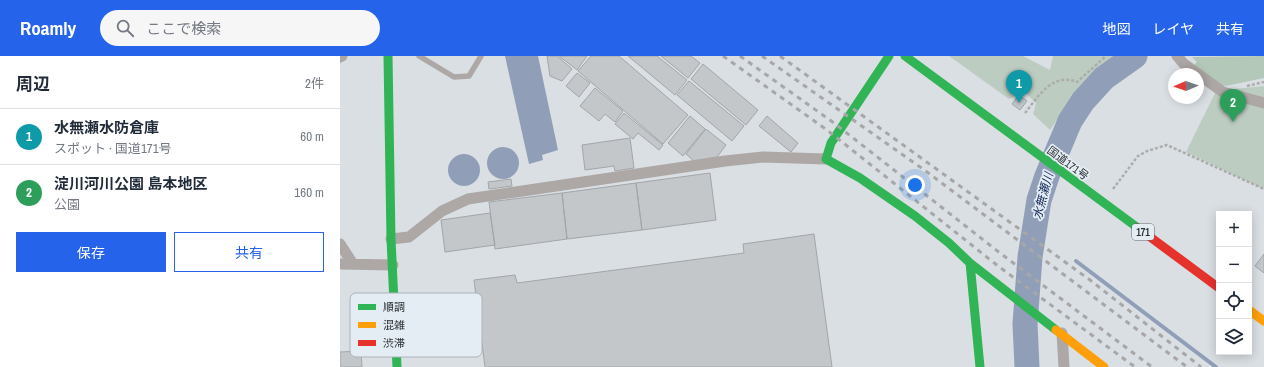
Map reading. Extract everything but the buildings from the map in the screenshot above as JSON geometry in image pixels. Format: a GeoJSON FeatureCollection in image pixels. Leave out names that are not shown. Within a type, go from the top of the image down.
{"type":"FeatureCollection","features":[{"type":"Feature","properties":{"kind":"main road"},"geometry":{"type":"LineString","coordinates":[[388,56],[391,239],[394,293]]}},
{"type":"Feature","properties":{"kind":"main road"},"geometry":{"type":"LineString","coordinates":[[889,56],[831,143],[826,159],[838,164],[902,206],[951,244],[970,263],[1104,367]]}},
{"type":"Feature","properties":{"kind":"main road","name":"国道171号"},"geometry":{"type":"LineString","coordinates":[[905,56],[1216,286]]}},
{"type":"Feature","properties":{"kind":"main road"},"geometry":{"type":"LineString","coordinates":[[970,263],[980,367]]}},
{"type":"Feature","properties":{"kind":"main road"},"geometry":{"type":"LineString","coordinates":[[1252,312],[1264,321]]}},
{"type":"Feature","properties":{"kind":"main road"},"geometry":{"type":"LineString","coordinates":[[397,357],[397,367]]}},
{"type":"Feature","properties":{"kind":"street"},"geometry":{"type":"LineString","coordinates":[[1181,60],[1223,92],[1264,103]]}},
{"type":"Feature","properties":{"kind":"street"},"geometry":{"type":"LineString","coordinates":[[391,239],[409,237],[442,211],[468,199],[725,160],[763,157],[826,159]]}},
{"type":"Feature","properties":{"kind":"street"},"geometry":{"type":"LineString","coordinates":[[340,244],[352,264]]}},
{"type":"Feature","properties":{"kind":"street"},"geometry":{"type":"LineString","coordinates":[[340,264],[393,265]]}},
{"type":"Feature","properties":{"kind":"street"},"geometry":{"type":"LineString","coordinates":[[1062,333],[1064,367]]}},
{"type":"Feature","properties":{"kind":"lane"},"geometry":{"type":"LineString","coordinates":[[419,56],[454,77],[470,76],[481,56]]}},
{"type":"Feature","properties":{"kind":"path"},"geometry":{"type":"LineString","coordinates":[[1025,113],[1042,91],[1058,81],[1065,79],[1077,82],[1106,56]]}},
{"type":"Feature","properties":{"kind":"path"},"geometry":{"type":"LineString","coordinates":[[1103,203],[1138,156],[1147,150],[1168,145],[1264,189]]}},
{"type":"Feature","properties":{"kind":"green space"},"geometry":{"type":"Polygon","coordinates":[[[949,56],[1023,56],[1050,70],[1053,56],[1116,56],[1088,80],[1072,99],[1050,130],[1033,114],[1036,103],[1024,91],[1009,99],[949,56]]]}},
{"type":"Feature","properties":{"kind":"green space"},"geometry":{"type":"Polygon","coordinates":[[[1264,56],[1264,78],[1226,86],[1221,85],[1204,72],[1204,68],[1198,68],[1194,65],[1197,62],[1192,57],[1264,56]]]}},
{"type":"Feature","properties":{"kind":"green space"},"geometry":{"type":"Polygon","coordinates":[[[1264,86],[1264,189],[1186,152],[1216,91],[1264,86]]]}},
{"type":"Feature","properties":{"kind":"water"},"geometry":{"type":"Polygon","coordinates":[[[505,56],[538,56],[558,150],[542,155],[543,160],[529,164],[505,56]]]}},
{"type":"Feature","properties":{"kind":"water"},"geometry":{"type":"Polygon","coordinates":[[[500,147],[506,147],[516,154],[519,163],[518,169],[512,176],[506,179],[500,179],[490,172],[487,166],[487,160],[494,150],[500,147]]]}},
{"type":"Feature","properties":{"kind":"water"},"geometry":{"type":"Polygon","coordinates":[[[461,154],[467,154],[477,161],[480,170],[479,176],[473,183],[467,186],[461,186],[451,179],[448,173],[448,167],[455,157],[461,154]]]}},
{"type":"Feature","properties":{"kind":"waterway","name":"水無瀬川"},"geometry":{"type":"LineString","coordinates":[[1027,367],[1025,324],[1030,257],[1039,200],[1047,176],[1070,121],[1083,101],[1104,78],[1135,56]]}},
{"type":"Feature","properties":{"kind":"waterway"},"geometry":{"type":"LineString","coordinates":[[1076,261],[1216,367]]}},
{"type":"Feature","properties":{"kind":"railway"},"geometry":{"type":"LineString","coordinates":[[723,56],[827,130],[998,266],[1135,367]]}},
{"type":"Feature","properties":{"kind":"railway"},"geometry":{"type":"LineString","coordinates":[[740,56],[834,123],[1000,253],[1152,367]]}},
{"type":"Feature","properties":{"kind":"railway"},"geometry":{"type":"LineString","coordinates":[[762,56],[923,169],[1187,367]]}},
{"type":"Feature","properties":{"kind":"railway"},"geometry":{"type":"LineString","coordinates":[[780,56],[1090,280],[1201,367]]}},
{"type":"Feature","properties":{"kind":"traffic: fast"},"geometry":{"type":"LineString","coordinates":[[388,56],[391,239],[394,293]]}},
{"type":"Feature","properties":{"kind":"traffic: fast"},"geometry":{"type":"LineString","coordinates":[[889,56],[831,143],[826,159],[860,178],[915,216],[949,243],[970,263],[1056,330]]}},
{"type":"Feature","properties":{"kind":"traffic: fast"},"geometry":{"type":"LineString","coordinates":[[905,56],[1138,228]]}},
{"type":"Feature","properties":{"kind":"traffic: fast"},"geometry":{"type":"LineString","coordinates":[[970,263],[980,367]]}},
{"type":"Feature","properties":{"kind":"traffic: fast"},"geometry":{"type":"LineString","coordinates":[[397,357],[397,367]]}},
{"type":"Feature","properties":{"kind":"traffic: slow"},"geometry":{"type":"LineString","coordinates":[[1252,312],[1264,321]]}},
{"type":"Feature","properties":{"kind":"traffic: slow"},"geometry":{"type":"LineString","coordinates":[[1056,330],[1104,367]]}},
{"type":"Feature","properties":{"kind":"traffic: jam"},"geometry":{"type":"LineString","coordinates":[[1138,228],[1216,286]]}},
{"type":"Feature","properties":{"kind":"place","name":"水無瀬水防倉庫"},"geometry":{"type":"Point","coordinates":[1019,103]}},
{"type":"Feature","properties":{"kind":"place","name":"淀川河川公園 島本地区"},"geometry":{"type":"Point","coordinates":[1233,122]}}]}
